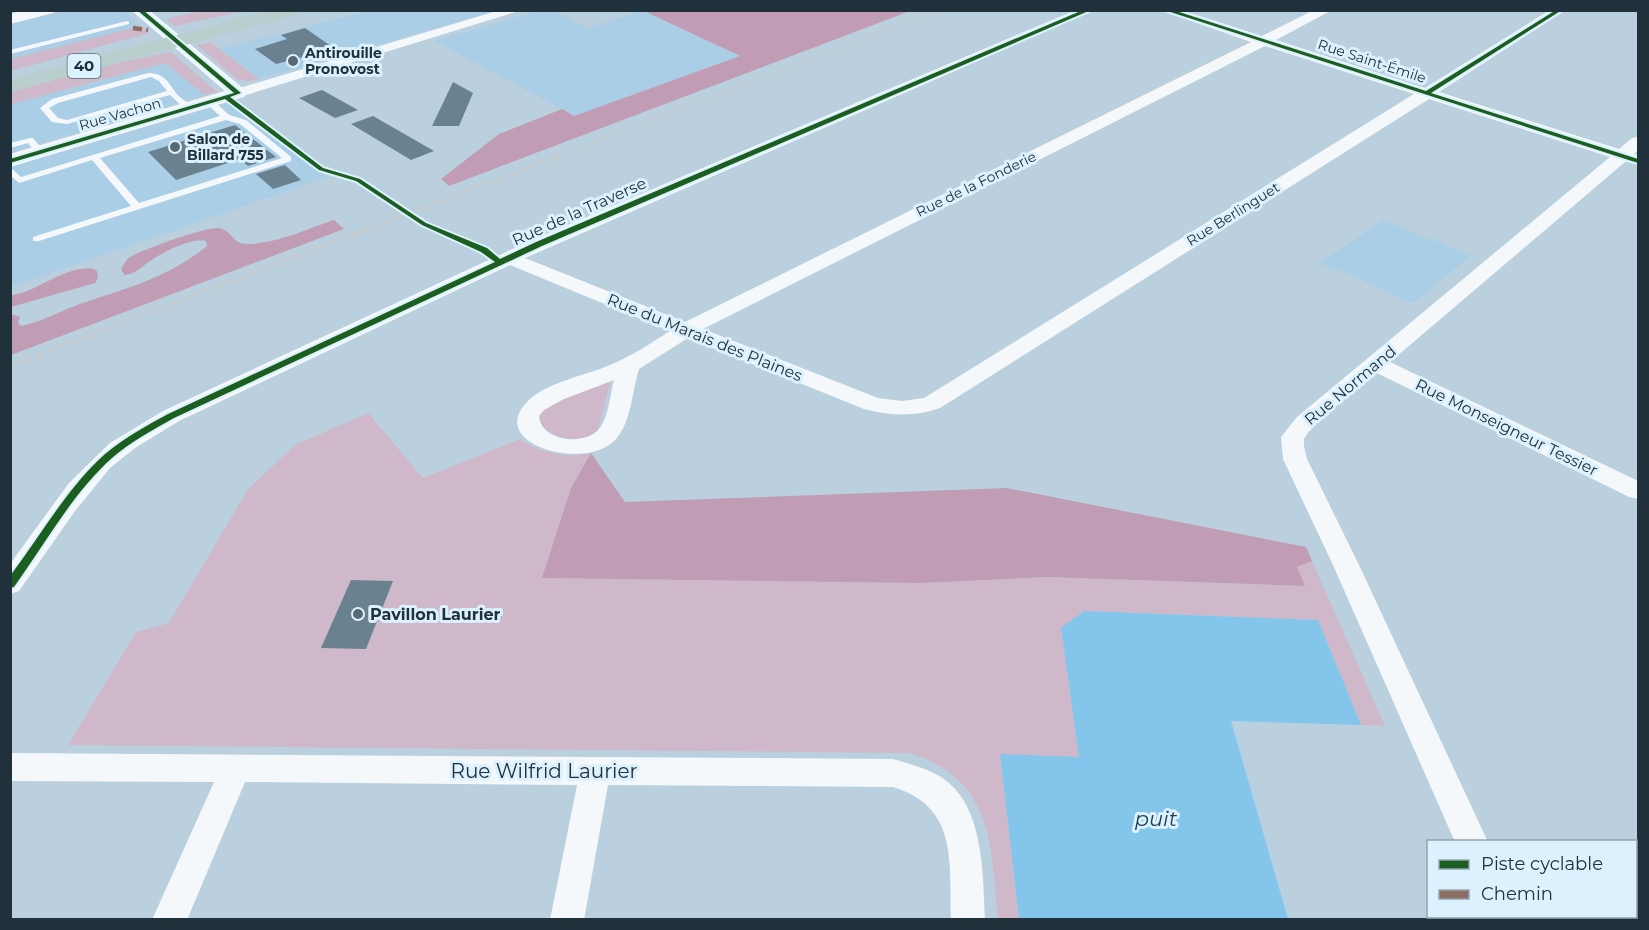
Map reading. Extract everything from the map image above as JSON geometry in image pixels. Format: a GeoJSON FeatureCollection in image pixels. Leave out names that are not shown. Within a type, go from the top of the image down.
{"type":"FeatureCollection","features":[{"type":"Feature","properties":{"kind":"highway","name":"40"},"geometry":{"type":"LineString","coordinates":[[10,86],[267,10]]}},
{"type":"Feature","properties":{"kind":"highway","name":"40"},"geometry":{"type":"LineString","coordinates":[[190,34],[294,10]]}},
{"type":"Feature","properties":{"kind":"highway","name":"40"},"geometry":{"type":"LineString","coordinates":[[10,78],[155,44]]}},
{"type":"Feature","properties":{"kind":"street"},"geometry":{"type":"LineString","coordinates":[[19,15],[47,10]]}},
{"type":"Feature","properties":{"kind":"street","name":"Rue Vachon"},"geometry":{"type":"LineString","coordinates":[[10,161],[516,10]]}},
{"type":"Feature","properties":{"kind":"street","name":"Rue de la Traverse"},"geometry":{"type":"LineString","coordinates":[[10,584],[93,471],[104,460],[135,437],[187,408],[510,257],[1089,10]]}},
{"type":"Feature","properties":{"kind":"street","name":"Rue Saint-Émile"},"geometry":{"type":"LineString","coordinates":[[1166,10],[1630,158]]}},
{"type":"Feature","properties":{"kind":"street","name":"Rue de la Fonderie"},"geometry":{"type":"LineString","coordinates":[[629,365],[612,427],[599,441],[584,447],[561,447],[534,434],[529,429],[528,415],[537,405],[629,365],[687,330],[1326,10]]}},
{"type":"Feature","properties":{"kind":"street","name":"Rue Berlinguet"},"geometry":{"type":"LineString","coordinates":[[903,408],[920,407],[932,403],[1560,10]]}},
{"type":"Feature","properties":{"kind":"street"},"geometry":{"type":"LineString","coordinates":[[133,17],[238,93]]}},
{"type":"Feature","properties":{"kind":"street","name":"Rue Normand"},"geometry":{"type":"LineString","coordinates":[[1472,840],[1346,565],[1306,486],[1292,451],[1293,437],[1305,422],[1630,158],[1638,142]]}},
{"type":"Feature","properties":{"kind":"street","name":"Rue du Marais des Plaines"},"geometry":{"type":"LineString","coordinates":[[510,257],[525,266],[872,404],[903,408]]}},
{"type":"Feature","properties":{"kind":"street","name":"Rue Monseigneur Tessier"},"geometry":{"type":"LineString","coordinates":[[1376,364],[1635,484]]}},
{"type":"Feature","properties":{"kind":"street","name":"Rue Wilfrid Laurier"},"geometry":{"type":"LineString","coordinates":[[10,767],[893,773],[918,780],[941,794],[951,806],[957,818],[963,849],[968,920]]}},
{"type":"Feature","properties":{"kind":"street"},"geometry":{"type":"LineString","coordinates":[[169,920],[235,770]]}},
{"type":"Feature","properties":{"kind":"street"},"geometry":{"type":"LineString","coordinates":[[567,920],[595,772]]}},
{"type":"Feature","properties":{"kind":"lane"},"geometry":{"type":"LineString","coordinates":[[10,52],[133,17]]}},
{"type":"Feature","properties":{"kind":"lane"},"geometry":{"type":"LineString","coordinates":[[172,92],[74,120],[55,120],[45,106],[55,101],[151,75],[160,77],[189,108]]}},
{"type":"Feature","properties":{"kind":"lane"},"geometry":{"type":"LineString","coordinates":[[36,239],[288,159],[243,122],[226,117],[210,102]]}},
{"type":"Feature","properties":{"kind":"lane"},"geometry":{"type":"LineString","coordinates":[[10,169],[15,181],[226,117]]}},
{"type":"Feature","properties":{"kind":"lane"},"geometry":{"type":"LineString","coordinates":[[74,120],[91,137]]}},
{"type":"Feature","properties":{"kind":"lane"},"geometry":{"type":"LineString","coordinates":[[10,146],[30,140],[40,152]]}},
{"type":"Feature","properties":{"kind":"lane"},"geometry":{"type":"LineString","coordinates":[[94,157],[137,207]]}},
{"type":"Feature","properties":{"kind":"shaded area"},"geometry":{"type":"Polygon","coordinates":[[[123,10],[141,26],[11,59],[10,24],[67,11],[123,10]]]}},
{"type":"Feature","properties":{"kind":"shaded area"},"geometry":{"type":"Polygon","coordinates":[[[202,10],[243,11],[175,26],[166,19],[202,10]]]}},
{"type":"Feature","properties":{"kind":"shaded area"},"geometry":{"type":"Polygon","coordinates":[[[644,10],[740,56],[574,116],[435,41],[539,11],[554,11],[588,28],[644,10]]]}},
{"type":"Feature","properties":{"kind":"shaded area"},"geometry":{"type":"Polygon","coordinates":[[[910,10],[449,186],[441,179],[499,134],[562,109],[574,116],[740,56],[644,11],[910,10]]]}},
{"type":"Feature","properties":{"kind":"shaded area"},"geometry":{"type":"Polygon","coordinates":[[[368,11],[495,11],[259,79],[220,49],[368,11]]]}},
{"type":"Feature","properties":{"kind":"shaded area"},"geometry":{"type":"Polygon","coordinates":[[[141,26],[149,33],[11,71],[11,59],[141,26]]]}},
{"type":"Feature","properties":{"kind":"shaded area"},"geometry":{"type":"Polygon","coordinates":[[[210,42],[259,79],[238,80],[197,45],[210,42]]]}},
{"type":"Feature","properties":{"kind":"shaded area"},"geometry":{"type":"Polygon","coordinates":[[[171,52],[217,92],[205,95],[165,63],[11,104],[11,92],[116,63],[171,52]]]}},
{"type":"Feature","properties":{"kind":"shaded area"},"geometry":{"type":"Polygon","coordinates":[[[166,63],[205,95],[11,152],[11,104],[166,63]]]}},
{"type":"Feature","properties":{"kind":"shaded area"},"geometry":{"type":"Polygon","coordinates":[[[228,103],[249,121],[328,177],[11,287],[11,167],[228,103]]]}},
{"type":"Feature","properties":{"kind":"shaded area"},"geometry":{"type":"Polygon","coordinates":[[[334,220],[344,229],[11,355],[11,314],[20,317],[18,322],[21,326],[36,322],[161,275],[207,246],[206,241],[199,241],[177,246],[135,272],[125,275],[121,270],[127,260],[149,248],[212,228],[225,230],[237,242],[259,243],[288,237],[334,220]]]}},
{"type":"Feature","properties":{"kind":"shaded area"},"geometry":{"type":"Polygon","coordinates":[[[1383,220],[1471,256],[1413,303],[1340,270],[1319,264],[1383,220]]]}},
{"type":"Feature","properties":{"kind":"shaded area"},"geometry":{"type":"Polygon","coordinates":[[[91,268],[97,271],[98,278],[95,283],[11,307],[11,296],[13,295],[60,275],[91,268]]]}},
{"type":"Feature","properties":{"kind":"shaded area"},"geometry":{"type":"Polygon","coordinates":[[[605,381],[610,383],[598,429],[592,435],[577,439],[560,437],[539,423],[540,413],[546,407],[605,381]]]}},
{"type":"Feature","properties":{"kind":"shaded area"},"geometry":{"type":"Polygon","coordinates":[[[368,413],[423,478],[520,439],[536,448],[563,455],[591,453],[571,488],[543,578],[920,583],[1048,577],[1304,586],[1297,567],[1312,561],[1385,726],[1361,725],[1318,620],[1084,611],[1061,629],[1079,757],[1000,755],[1019,920],[998,919],[989,841],[983,818],[973,798],[958,780],[937,765],[909,753],[68,745],[136,632],[169,623],[248,489],[295,445],[368,413]]]}},
{"type":"Feature","properties":{"kind":"shaded area"},"geometry":{"type":"Polygon","coordinates":[[[591,453],[625,502],[1007,488],[1306,547],[1312,561],[1297,567],[1305,586],[1048,577],[920,583],[542,578],[571,488],[591,453]]]}},
{"type":"Feature","properties":{"kind":"water","name":"puit"},"geometry":{"type":"Polygon","coordinates":[[[1084,611],[1318,620],[1361,725],[1231,721],[1288,919],[1019,919],[1000,754],[1079,757],[1061,628],[1084,611]]]}},
{"type":"Feature","properties":{"kind":"building"},"geometry":{"type":"Polygon","coordinates":[[[305,28],[335,49],[276,64],[255,49],[287,39],[281,35],[305,28]]]}},
{"type":"Feature","properties":{"kind":"building"},"geometry":{"type":"Polygon","coordinates":[[[453,82],[473,93],[459,126],[432,126],[453,82]]]}},
{"type":"Feature","properties":{"kind":"building"},"geometry":{"type":"Polygon","coordinates":[[[322,90],[358,110],[335,118],[299,98],[322,90]]]}},
{"type":"Feature","properties":{"kind":"building"},"geometry":{"type":"Polygon","coordinates":[[[373,116],[434,151],[411,160],[351,124],[373,116]]]}},
{"type":"Feature","properties":{"kind":"building"},"geometry":{"type":"Polygon","coordinates":[[[235,125],[276,157],[248,166],[240,159],[176,180],[148,152],[235,125]]]}},
{"type":"Feature","properties":{"kind":"building"},"geometry":{"type":"Polygon","coordinates":[[[285,165],[301,180],[273,189],[256,174],[285,165]]]}},
{"type":"Feature","properties":{"kind":"building","name":"Pavillon Laurier"},"geometry":{"type":"Polygon","coordinates":[[[351,580],[393,581],[366,649],[321,648],[351,580]]]}},
{"type":"Feature","properties":{"kind":"railway"},"geometry":{"type":"LineString","coordinates":[[555,157],[939,10]]}},
{"type":"Feature","properties":{"kind":"railway"},"geometry":{"type":"LineString","coordinates":[[36,356],[559,156]]}},
{"type":"Feature","properties":{"kind":"railway"},"geometry":{"type":"LineString","coordinates":[[10,366],[40,355]]}},
{"type":"Feature","properties":{"kind":"marked path"},"geometry":{"type":"LineString","coordinates":[[133,28],[148,30]]}},
{"type":"Feature","properties":{"kind":"cycle path"},"geometry":{"type":"LineString","coordinates":[[139,10],[238,93]]}},
{"type":"Feature","properties":{"kind":"cycle path"},"geometry":{"type":"LineString","coordinates":[[10,584],[66,505],[102,462],[127,442],[171,416],[539,244],[1089,10]]}},
{"type":"Feature","properties":{"kind":"cycle path"},"geometry":{"type":"LineString","coordinates":[[1166,10],[1638,161]]}},
{"type":"Feature","properties":{"kind":"cycle path"},"geometry":{"type":"LineString","coordinates":[[1427,93],[1560,10]]}},
{"type":"Feature","properties":{"kind":"cycle path"},"geometry":{"type":"LineString","coordinates":[[10,161],[235,94]]}},
{"type":"Feature","properties":{"kind":"cycle path"},"geometry":{"type":"LineString","coordinates":[[226,97],[321,169],[358,180],[424,224],[484,250],[499,262]]}},
{"type":"Feature","properties":{"kind":"place","name":"Antirouille Pronovost"},"geometry":{"type":"Point","coordinates":[293,61]}},
{"type":"Feature","properties":{"kind":"place","name":"Salon de Billard 755"},"geometry":{"type":"Point","coordinates":[175,147]}},
{"type":"Feature","properties":{"kind":"place","name":"Pavillon Laurier"},"geometry":{"type":"Point","coordinates":[358,614]}}]}
